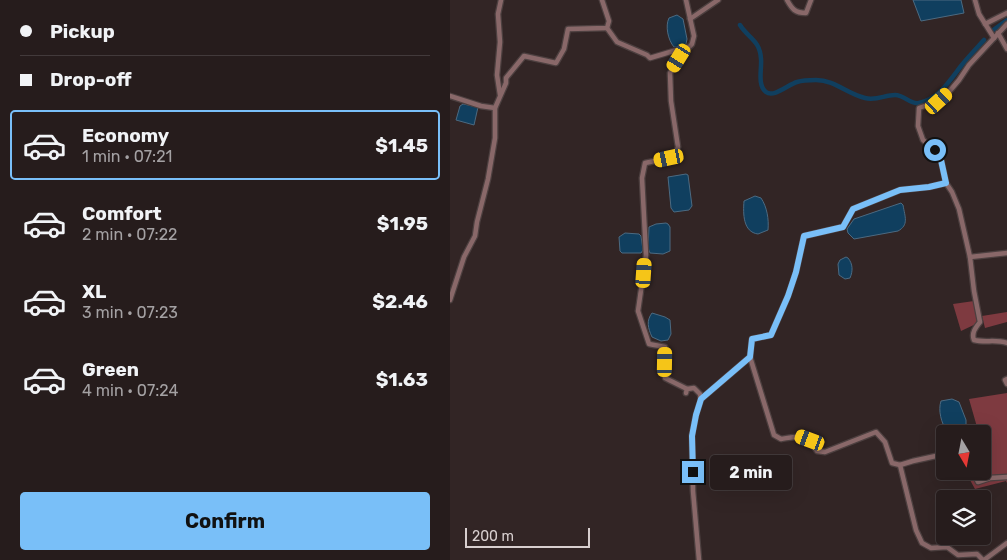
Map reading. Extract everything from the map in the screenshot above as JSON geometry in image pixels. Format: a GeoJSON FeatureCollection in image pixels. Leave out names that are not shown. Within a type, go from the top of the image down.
{"type":"FeatureCollection","features":[{"type":"Feature","properties":{"kind":"street"},"geometry":{"type":"LineString","coordinates":[[500,98],[497,75],[500,42],[498,14],[501,0]]}},
{"type":"Feature","properties":{"kind":"street"},"geometry":{"type":"LineString","coordinates":[[602,0],[609,21],[607,28]]}},
{"type":"Feature","properties":{"kind":"street"},"geometry":{"type":"LineString","coordinates":[[686,0],[694,36],[692,44],[670,73],[671,101],[678,147],[675,155],[669,158],[645,163],[642,178],[646,255],[638,311],[649,344],[665,346],[665,378],[687,391],[694,388],[700,394],[701,399]]}},
{"type":"Feature","properties":{"kind":"street"},"geometry":{"type":"LineString","coordinates":[[690,19],[718,0]]}},
{"type":"Feature","properties":{"kind":"street"},"geometry":{"type":"LineString","coordinates":[[787,0],[790,7],[800,13],[806,13],[811,0]]}},
{"type":"Feature","properties":{"kind":"street"},"geometry":{"type":"LineString","coordinates":[[974,0],[994,38]]}},
{"type":"Feature","properties":{"kind":"street"},"geometry":{"type":"LineString","coordinates":[[985,24],[1007,13]]}},
{"type":"Feature","properties":{"kind":"street"},"geometry":{"type":"LineString","coordinates":[[1007,24],[969,65],[960,80],[948,93],[939,101],[919,108],[922,140],[935,150],[938,158],[941,160],[946,183],[959,209],[970,257],[980,322],[973,332],[974,340],[982,342],[1002,341],[1007,343]]}},
{"type":"Feature","properties":{"kind":"street"},"geometry":{"type":"LineString","coordinates":[[450,300],[464,258],[475,236],[488,180],[495,138],[495,108],[506,83],[506,78],[524,56],[556,63],[564,49],[568,29],[607,28]]}},
{"type":"Feature","properties":{"kind":"street"},"geometry":{"type":"LineString","coordinates":[[607,28],[617,42],[650,58],[689,46]]}},
{"type":"Feature","properties":{"kind":"street"},"geometry":{"type":"LineString","coordinates":[[998,33],[1007,49]]}},
{"type":"Feature","properties":{"kind":"street"},"geometry":{"type":"LineString","coordinates":[[450,96],[481,106],[495,108]]}},
{"type":"Feature","properties":{"kind":"street"},"geometry":{"type":"LineString","coordinates":[[936,456],[913,460],[900,465],[892,463],[885,442],[876,432],[825,452],[817,451],[810,440],[799,436],[781,439],[774,435],[750,357],[752,339],[771,335],[791,288],[804,236],[843,227],[853,209],[900,190],[946,183]]}},
{"type":"Feature","properties":{"kind":"street"},"geometry":{"type":"LineString","coordinates":[[970,257],[1007,253]]}},
{"type":"Feature","properties":{"kind":"street"},"geometry":{"type":"LineString","coordinates":[[699,560],[693,491],[692,436],[696,415],[701,399],[750,357]]}},
{"type":"Feature","properties":{"kind":"street"},"geometry":{"type":"LineString","coordinates":[[1007,379],[1005,380],[1007,384]]}},
{"type":"Feature","properties":{"kind":"street"},"geometry":{"type":"LineString","coordinates":[[900,465],[916,530],[922,543],[931,548],[947,546],[958,555],[977,554],[983,560],[1007,543]]}},
{"type":"Feature","properties":{"kind":"street"},"geometry":{"type":"LineString","coordinates":[[991,478],[1007,477]]}},
{"type":"Feature","properties":{"kind":"shaded area"},"geometry":{"type":"Polygon","coordinates":[[[974,301],[978,323],[961,331],[953,304],[974,301]]]}},
{"type":"Feature","properties":{"kind":"shaded area"},"geometry":{"type":"Polygon","coordinates":[[[1007,312],[1007,322],[985,328],[982,316],[1007,312]]]}},
{"type":"Feature","properties":{"kind":"shaded area"},"geometry":{"type":"Polygon","coordinates":[[[1007,393],[1007,483],[1006,481],[975,489],[970,480],[991,480],[991,425],[976,425],[969,399],[1007,393]]]}},
{"type":"Feature","properties":{"kind":"water"},"geometry":{"type":"Polygon","coordinates":[[[913,0],[961,0],[964,13],[921,21],[913,0]]]}},
{"type":"Feature","properties":{"kind":"water"},"geometry":{"type":"Polygon","coordinates":[[[677,15],[683,19],[687,39],[686,44],[681,47],[674,47],[670,41],[667,29],[669,18],[677,15]]]}},
{"type":"Feature","properties":{"kind":"water"},"geometry":{"type":"Polygon","coordinates":[[[463,104],[478,107],[474,125],[456,120],[460,106],[463,104]]]}},
{"type":"Feature","properties":{"kind":"water"},"geometry":{"type":"Polygon","coordinates":[[[688,175],[692,206],[689,210],[674,212],[671,208],[668,177],[688,175]]]}},
{"type":"Feature","properties":{"kind":"water"},"geometry":{"type":"Polygon","coordinates":[[[755,196],[761,198],[763,202],[768,222],[768,230],[758,234],[749,230],[744,217],[744,201],[755,196]]]}},
{"type":"Feature","properties":{"kind":"water"},"geometry":{"type":"Polygon","coordinates":[[[901,203],[903,205],[905,223],[898,231],[854,239],[848,233],[847,229],[854,219],[901,203]]]}},
{"type":"Feature","properties":{"kind":"water"},"geometry":{"type":"Polygon","coordinates":[[[666,223],[670,227],[670,251],[663,254],[650,253],[648,248],[649,227],[666,223]]]}},
{"type":"Feature","properties":{"kind":"water"},"geometry":{"type":"Polygon","coordinates":[[[625,233],[639,234],[641,236],[643,250],[641,253],[622,253],[620,251],[619,237],[625,233]]]}},
{"type":"Feature","properties":{"kind":"water"},"geometry":{"type":"Polygon","coordinates":[[[846,257],[852,265],[852,270],[850,278],[845,279],[839,275],[838,264],[840,260],[846,257]]]}},
{"type":"Feature","properties":{"kind":"water"},"geometry":{"type":"Polygon","coordinates":[[[652,313],[670,320],[671,334],[668,340],[661,341],[652,337],[648,325],[652,313]]]}},
{"type":"Feature","properties":{"kind":"water"},"geometry":{"type":"Polygon","coordinates":[[[952,399],[959,402],[966,425],[944,425],[940,408],[941,401],[952,399]]]}},
{"type":"Feature","properties":{"kind":"waterway"},"geometry":{"type":"LineString","coordinates":[[992,31],[1007,20]]}},
{"type":"Feature","properties":{"kind":"waterway"},"geometry":{"type":"LineString","coordinates":[[740,25],[756,43],[760,53],[761,81],[766,92],[773,93],[804,80],[816,80],[829,82],[852,94],[865,98],[873,99],[895,95],[916,103],[926,101],[938,93],[984,40]]}},
{"type":"Feature","properties":{"kind":"route"},"geometry":{"type":"LineString","coordinates":[[693,472],[692,436],[701,399],[750,357],[752,339],[771,335],[796,272],[804,236],[843,227],[853,209],[900,190],[946,183],[941,160],[938,158],[935,150]]}}]}
